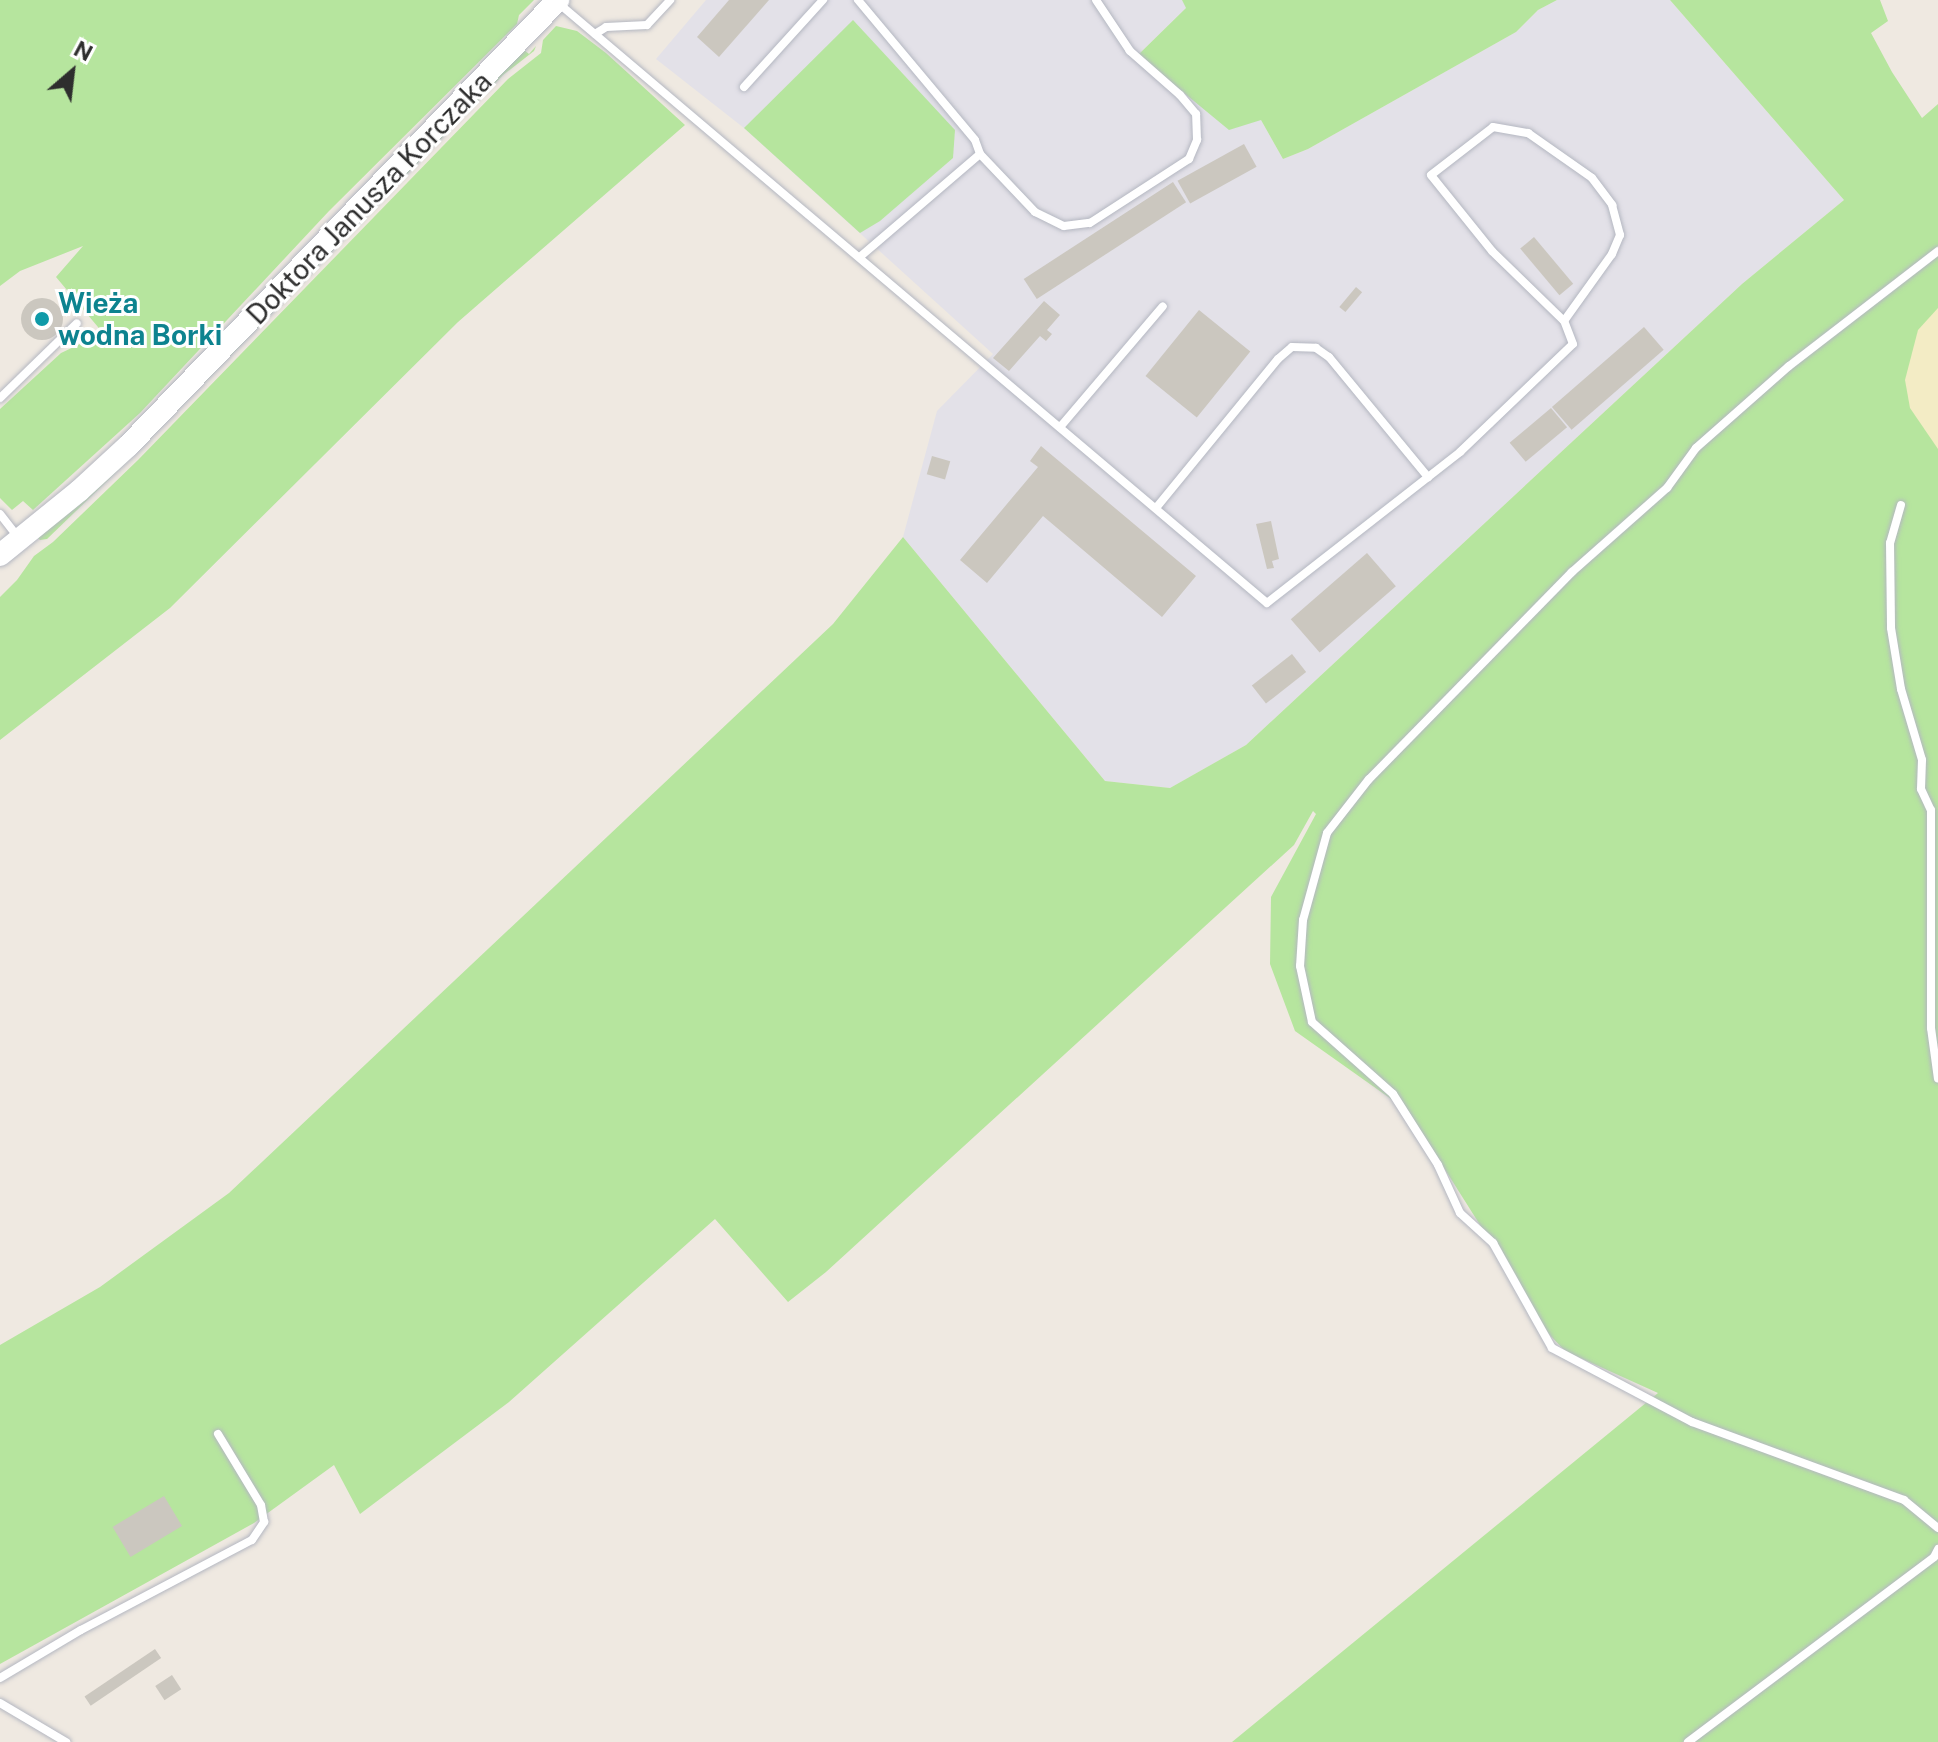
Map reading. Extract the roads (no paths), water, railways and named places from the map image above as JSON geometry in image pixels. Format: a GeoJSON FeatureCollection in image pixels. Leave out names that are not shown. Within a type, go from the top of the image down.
{"type":"FeatureCollection","features":[{"type":"Feature","properties":{"kind":"street","name":"Doktora Janusza Korczaka"},"geometry":{"type":"LineString","coordinates":[[0,555],[79,491],[159,414],[558,1]]}},
{"type":"Feature","properties":{"kind":"lane"},"geometry":{"type":"LineString","coordinates":[[595,34],[606,27],[647,25],[670,0]]}},
{"type":"Feature","properties":{"kind":"lane"},"geometry":{"type":"LineString","coordinates":[[744,87],[823,0]]}},
{"type":"Feature","properties":{"kind":"lane"},"geometry":{"type":"LineString","coordinates":[[858,0],[975,140],[980,154],[1035,212],[1064,226],[1090,223],[1189,159],[1197,140],[1196,114],[1180,95],[1130,51],[1096,0]]}},
{"type":"Feature","properties":{"kind":"lane"},"geometry":{"type":"LineString","coordinates":[[558,1],[1267,603],[1460,452],[1573,344],[1564,321],[1492,251],[1431,175],[1493,127],[1528,133],[1592,178],[1612,205],[1620,235],[1612,254],[1564,321]]}},
{"type":"Feature","properties":{"kind":"lane"},"geometry":{"type":"LineString","coordinates":[[860,257],[980,154]]}},
{"type":"Feature","properties":{"kind":"lane"},"geometry":{"type":"LineString","coordinates":[[1938,251],[1789,366],[1696,448],[1667,488],[1572,572],[1369,779],[1327,833],[1303,920],[1300,966],[1312,1022],[1393,1094],[1438,1165],[1460,1213],[1493,1243],[1552,1348],[1692,1422],[1904,1500],[1938,1528]]}},
{"type":"Feature","properties":{"kind":"lane"},"geometry":{"type":"LineString","coordinates":[[1061,426],[1163,306]]}},
{"type":"Feature","properties":{"kind":"lane"},"geometry":{"type":"LineString","coordinates":[[0,398],[77,323]]}},
{"type":"Feature","properties":{"kind":"lane"},"geometry":{"type":"LineString","coordinates":[[1156,508],[1278,359],[1292,347],[1316,348],[1329,357],[1428,477]]}},
{"type":"Feature","properties":{"kind":"lane"},"geometry":{"type":"LineString","coordinates":[[1901,505],[1890,543],[1891,628],[1901,689],[1922,760],[1921,789],[1934,812],[1931,1028],[1938,1079]]}},
{"type":"Feature","properties":{"kind":"lane"},"geometry":{"type":"LineString","coordinates":[[0,514],[20,539]]}},
{"type":"Feature","properties":{"kind":"lane"},"geometry":{"type":"LineString","coordinates":[[0,1678],[81,1630],[252,1540],[264,1522],[261,1505],[218,1434]]}},
{"type":"Feature","properties":{"kind":"lane"},"geometry":{"type":"LineString","coordinates":[[1688,1742],[1934,1557],[1938,1549]]}},
{"type":"Feature","properties":{"kind":"lane"},"geometry":{"type":"LineString","coordinates":[[0,1703],[66,1742]]}},
{"type":"Feature","properties":{"kind":"place","name":"Wieża wodna Borki"},"geometry":{"type":"Point","coordinates":[42,319]}}]}
